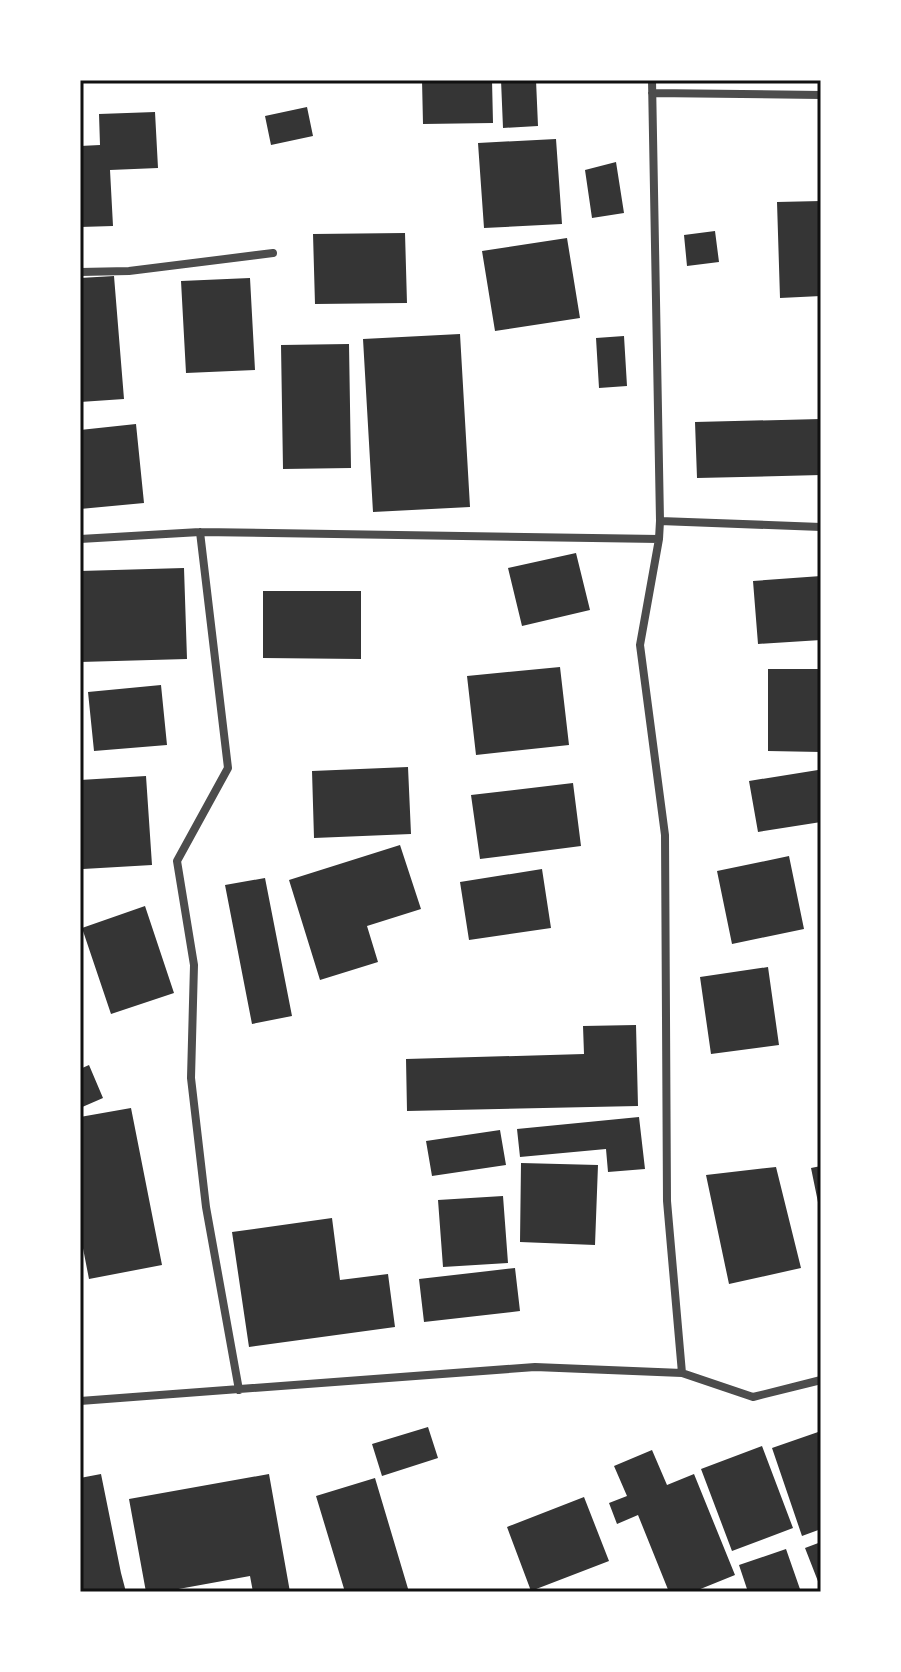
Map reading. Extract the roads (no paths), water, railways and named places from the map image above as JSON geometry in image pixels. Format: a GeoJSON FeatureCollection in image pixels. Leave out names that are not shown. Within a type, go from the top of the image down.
{"type":"FeatureCollection","features":[{"type":"Feature","properties":{"kind":"street"},"geometry":{"type":"LineString","coordinates":[[652,80],[660,521],[640,645],[665,835],[667,1201],[682,1373]]}},
{"type":"Feature","properties":{"kind":"street"},"geometry":{"type":"LineString","coordinates":[[652,93],[821,95]]}},
{"type":"Feature","properties":{"kind":"street"},"geometry":{"type":"LineString","coordinates":[[80,272],[129,271],[273,253]]}},
{"type":"Feature","properties":{"kind":"street"},"geometry":{"type":"LineString","coordinates":[[660,521],[821,527]]}},
{"type":"Feature","properties":{"kind":"street"},"geometry":{"type":"LineString","coordinates":[[80,539],[200,532],[659,539]]}},
{"type":"Feature","properties":{"kind":"street"},"geometry":{"type":"LineString","coordinates":[[200,532],[228,768],[177,861],[194,965],[191,1078],[206,1207],[239,1390]]}},
{"type":"Feature","properties":{"kind":"street"},"geometry":{"type":"LineString","coordinates":[[80,1401],[535,1367],[682,1373],[753,1397],[821,1380]]}}]}
